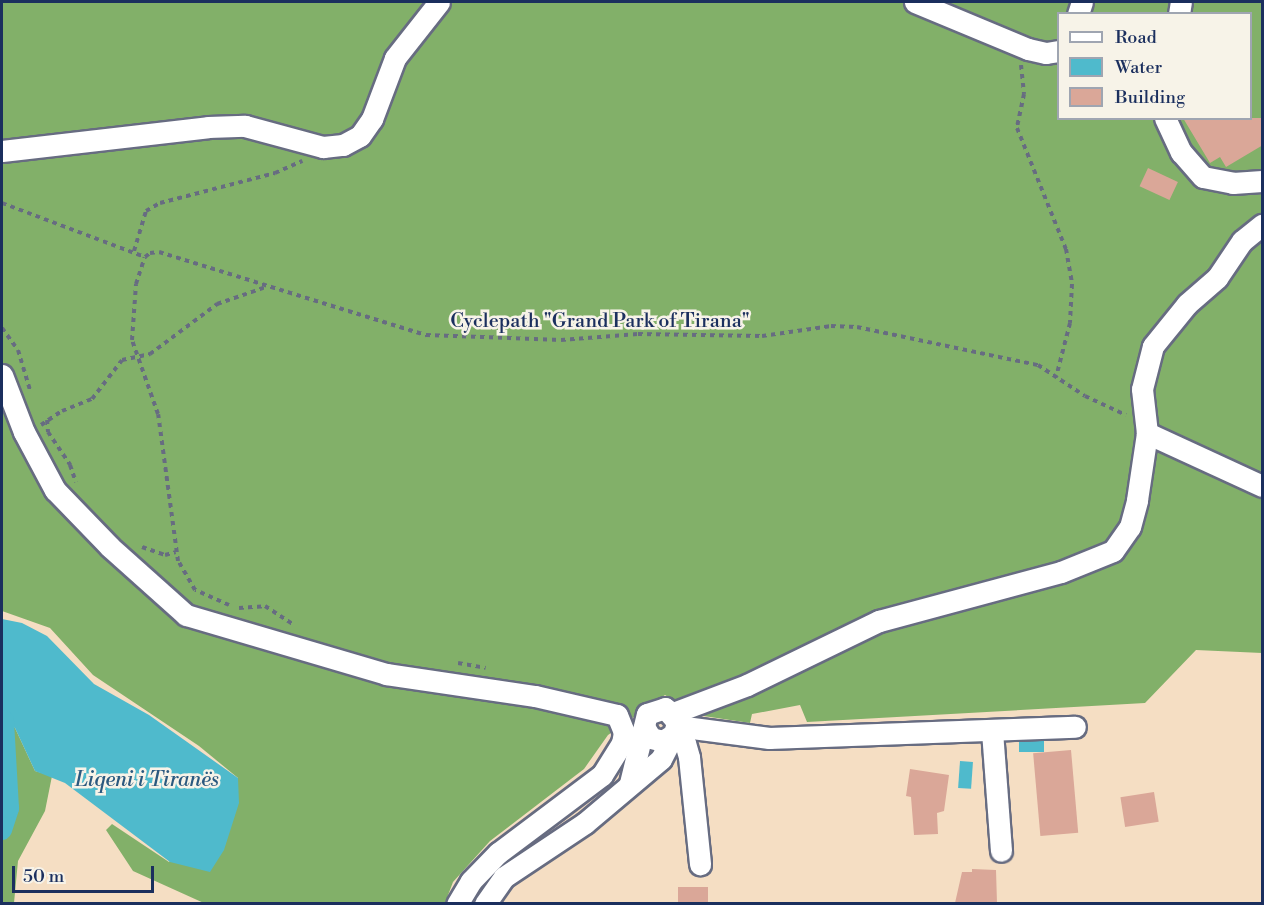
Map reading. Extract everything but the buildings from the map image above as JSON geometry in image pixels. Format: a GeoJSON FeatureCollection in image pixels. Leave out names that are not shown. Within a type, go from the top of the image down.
{"type":"FeatureCollection","features":[{"type":"Feature","properties":{"kind":"street"},"geometry":{"type":"LineString","coordinates":[[2,151],[208,127],[244,126],[323,147],[343,145],[360,136],[372,119],[395,58],[439,2]]}},
{"type":"Feature","properties":{"kind":"street"},"geometry":{"type":"LineString","coordinates":[[915,2],[1010,42],[1046,53],[1057,53]]}},
{"type":"Feature","properties":{"kind":"street"},"geometry":{"type":"LineString","coordinates":[[1166,120],[1180,152],[1203,177],[1233,183],[1263,181]]}},
{"type":"Feature","properties":{"kind":"street"},"geometry":{"type":"LineString","coordinates":[[630,783],[644,727],[657,741],[674,727],[747,685],[879,621],[1061,572],[1113,551],[1130,527],[1146,428],[1142,389],[1153,346],[1180,312],[1217,278],[1242,241],[1263,225]]}},
{"type":"Feature","properties":{"kind":"street"},"geometry":{"type":"LineString","coordinates":[[2,375],[24,432],[55,490],[110,547],[186,615],[386,674],[535,696],[617,715],[624,732],[622,742],[602,775],[498,853],[471,880],[457,903]]}},
{"type":"Feature","properties":{"kind":"street"},"geometry":{"type":"LineString","coordinates":[[1146,428],[1263,486]]}},
{"type":"Feature","properties":{"kind":"street"},"geometry":{"type":"LineString","coordinates":[[674,727],[769,738],[1075,727]]}},
{"type":"Feature","properties":{"kind":"street"},"geometry":{"type":"LineString","coordinates":[[485,903],[504,877],[585,824],[630,783],[661,759],[671,747],[674,727]]}},
{"type":"Feature","properties":{"kind":"street"},"geometry":{"type":"LineString","coordinates":[[674,727],[685,743],[689,757],[700,864]]}},
{"type":"Feature","properties":{"kind":"street"},"geometry":{"type":"LineString","coordinates":[[992,731],[1001,851]]}},
{"type":"Feature","properties":{"kind":"path"},"geometry":{"type":"LineString","coordinates":[[1010,42],[1021,57],[1024,87],[1017,128],[1066,249],[1072,284],[1070,328],[1056,377]]}},
{"type":"Feature","properties":{"kind":"path"},"geometry":{"type":"LineString","coordinates":[[134,251],[146,211],[160,202],[274,173],[311,157],[323,147]]}},
{"type":"Feature","properties":{"kind":"path"},"geometry":{"type":"LineString","coordinates":[[2,203],[145,257],[136,284],[132,340],[158,414],[176,552],[187,581],[212,600],[241,609],[265,606],[300,629]]}},
{"type":"Feature","properties":{"kind":"path","name":"Cyclepath \"Grand Park of Tirana\""},"geometry":{"type":"LineString","coordinates":[[145,257],[159,252],[426,335],[518,340],[638,334],[762,336],[845,326],[1038,365],[1085,396],[1146,428]]}},
{"type":"Feature","properties":{"kind":"path"},"geometry":{"type":"LineString","coordinates":[[24,432],[92,399],[104,388],[115,366],[123,360],[138,357],[162,347],[223,300],[266,287]]}},
{"type":"Feature","properties":{"kind":"path"},"geometry":{"type":"LineString","coordinates":[[47,420],[48,432],[70,465],[78,488]]}},
{"type":"Feature","properties":{"kind":"path"},"geometry":{"type":"LineString","coordinates":[[449,663],[493,670]]}},
{"type":"Feature","properties":{"kind":"green space"},"geometry":{"type":"Polygon","coordinates":[[[2,2],[1262,2],[1262,653],[1196,650],[1145,703],[807,722],[800,705],[752,714],[750,723],[697,715],[665,695],[608,735],[584,769],[490,841],[453,882],[445,903],[206,904],[133,871],[106,830],[112,824],[169,862],[238,778],[199,746],[93,675],[50,628],[2,611],[2,2]]]}},
{"type":"Feature","properties":{"kind":"green space"},"geometry":{"type":"Polygon","coordinates":[[[2,719],[9,721],[15,728],[35,771],[52,776],[45,811],[18,861],[14,903],[2,904],[2,719]]]}},
{"type":"Feature","properties":{"kind":"water","name":"Liqeni i Tiranës"},"geometry":{"type":"Polygon","coordinates":[[[2,619],[22,623],[47,636],[94,684],[149,715],[238,778],[239,803],[224,850],[210,872],[170,862],[65,783],[35,771],[15,728],[2,719],[2,619]]]}},
{"type":"Feature","properties":{"kind":"water"},"geometry":{"type":"Polygon","coordinates":[[[1019,740],[1044,740],[1044,752],[1019,752],[1019,740]]]}},
{"type":"Feature","properties":{"kind":"water"},"geometry":{"type":"Polygon","coordinates":[[[960,761],[973,762],[971,789],[958,788],[960,761]]]}},
{"type":"Feature","properties":{"kind":"waterway"},"geometry":{"type":"LineString","coordinates":[[2,830],[9,808],[4,720]]}}]}
